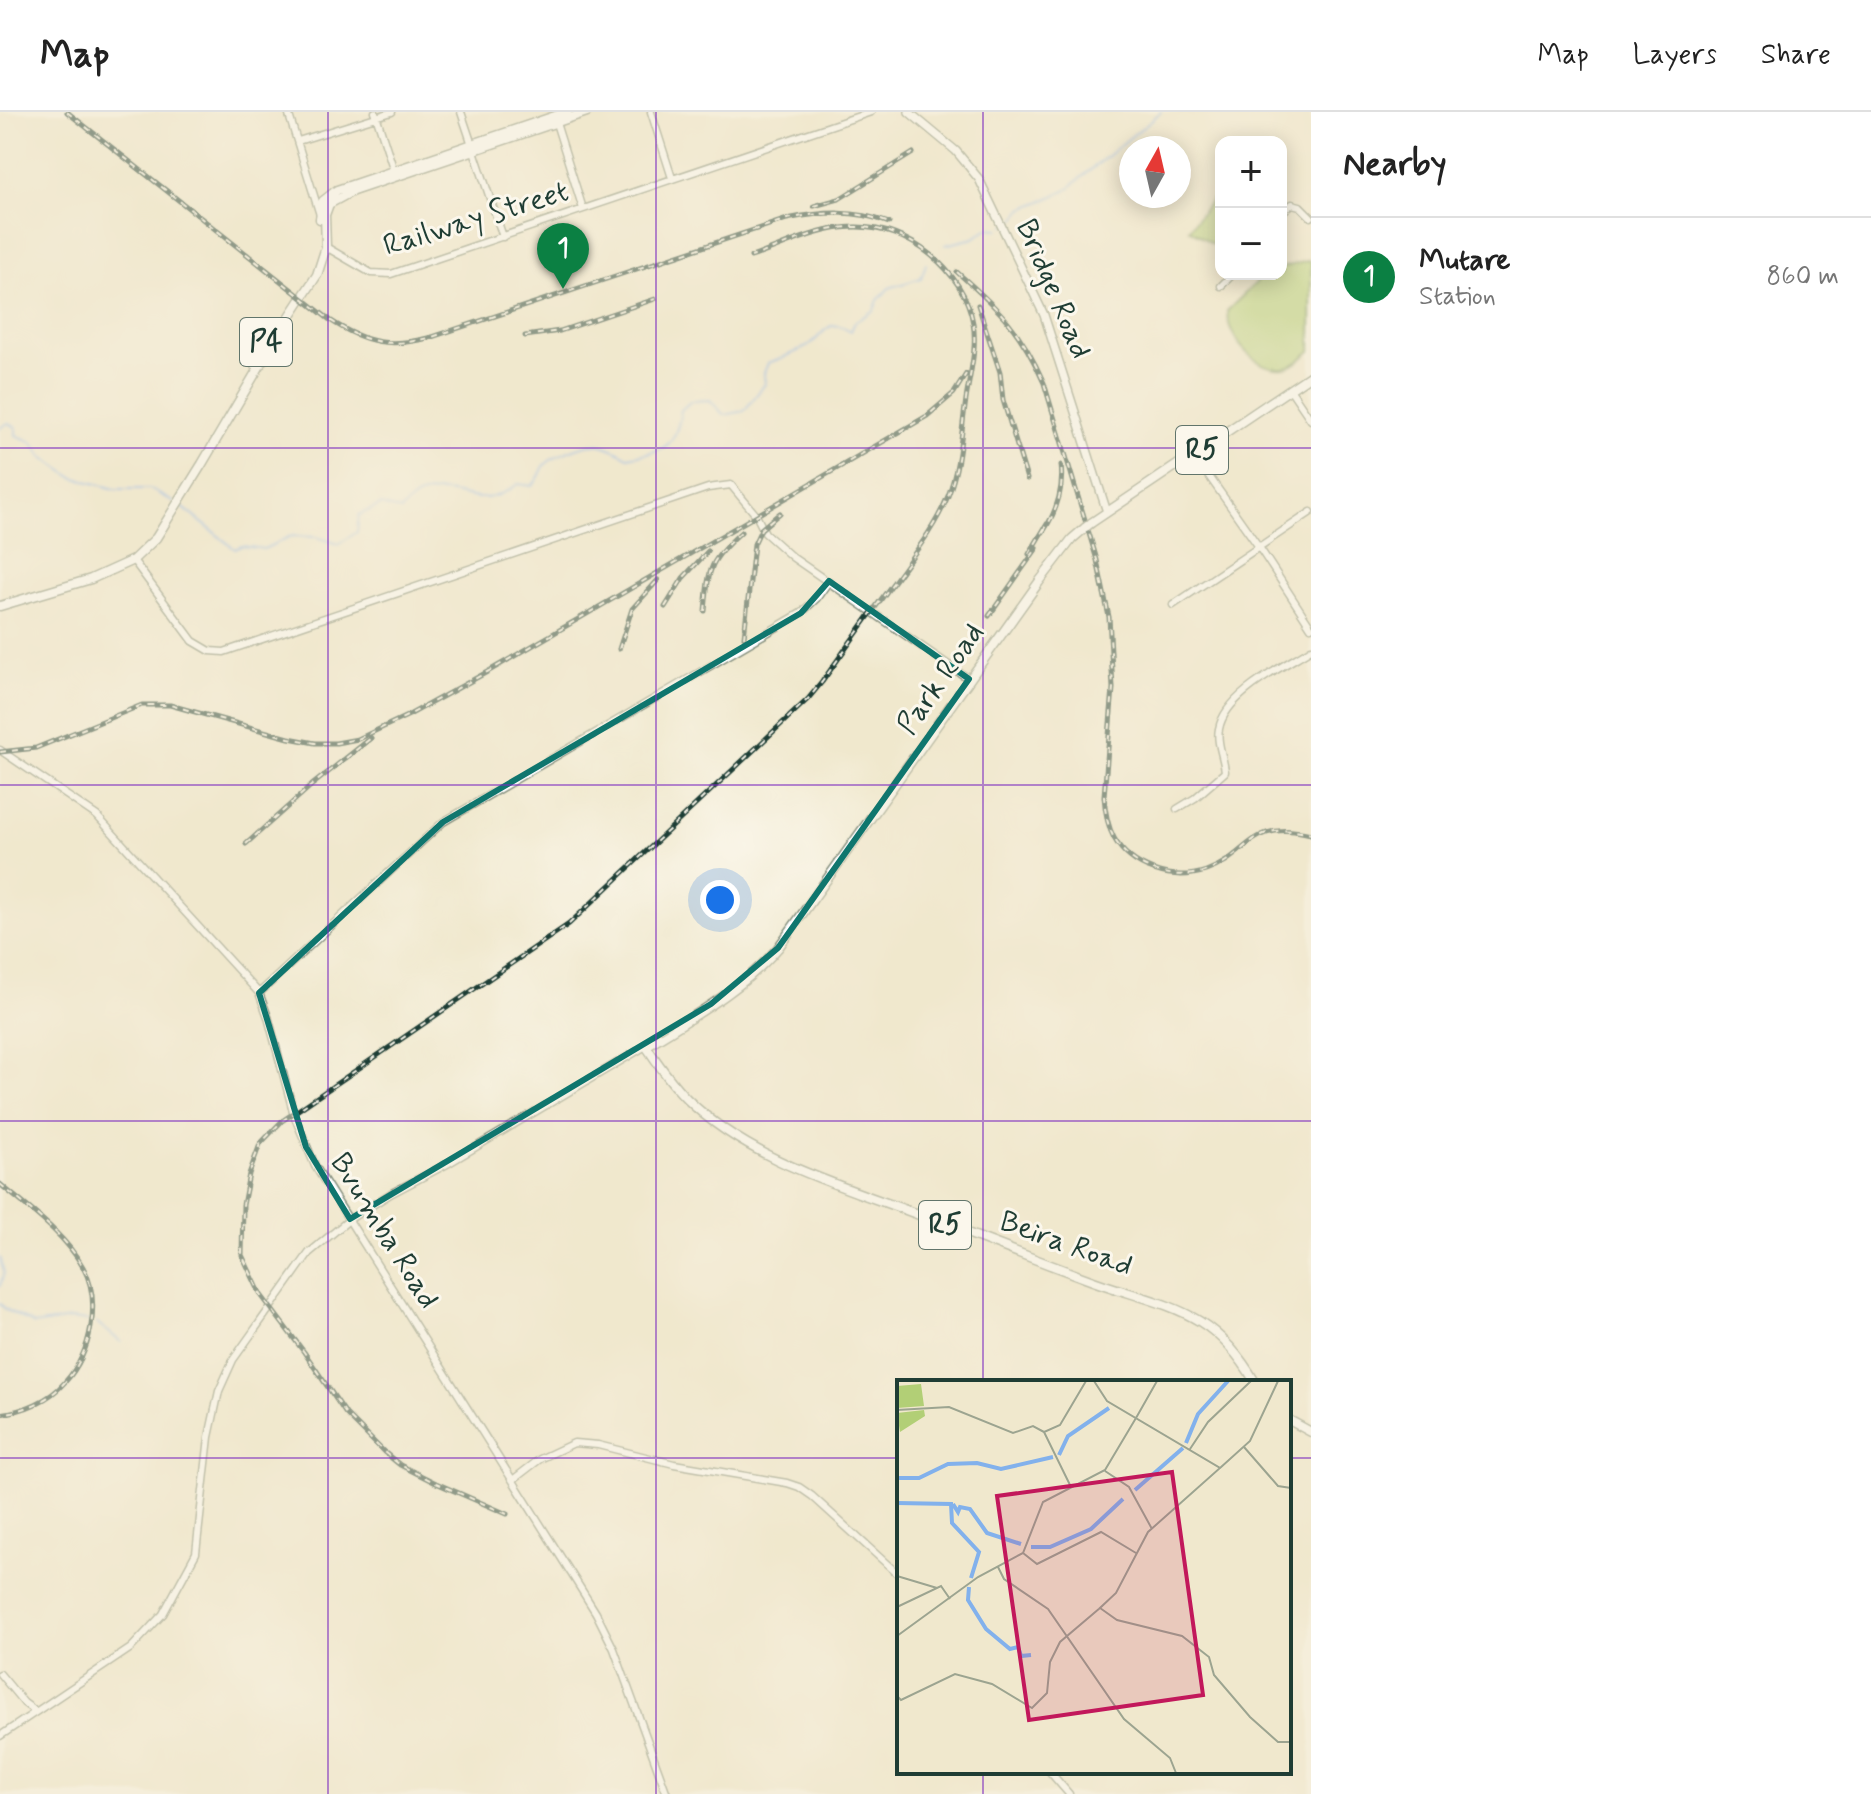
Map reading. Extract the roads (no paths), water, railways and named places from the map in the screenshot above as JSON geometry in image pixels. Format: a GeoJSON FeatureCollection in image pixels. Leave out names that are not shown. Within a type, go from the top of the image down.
{"type":"FeatureCollection","features":[{"type":"Feature","properties":{"kind":"highway"},"geometry":{"type":"LineString","coordinates":[[326,202],[567,112]]}},
{"type":"Feature","properties":{"kind":"highway"},"geometry":{"type":"LineString","coordinates":[[554,117],[587,112]]}},
{"type":"Feature","properties":{"kind":"highway"},"geometry":{"type":"LineString","coordinates":[[326,202],[337,190],[473,147]]}},
{"type":"Feature","properties":{"kind":"highway","name":"P4"},"geometry":{"type":"LineString","coordinates":[[191,481],[261,351],[314,271],[321,252],[320,215],[326,202]]}},
{"type":"Feature","properties":{"kind":"highway","name":"P4"},"geometry":{"type":"LineString","coordinates":[[0,606],[91,579],[133,560],[156,538],[317,275],[326,247],[326,202]]}},
{"type":"Feature","properties":{"kind":"highway","name":"Park Road"},"geometry":{"type":"LineString","coordinates":[[646,1046],[761,967],[1072,539],[1088,525],[1311,375]]}},
{"type":"Feature","properties":{"kind":"highway","name":"Beira Road"},"geometry":{"type":"LineString","coordinates":[[646,1046],[668,1078],[690,1102],[754,1148],[841,1186],[1047,1265],[1190,1314],[1217,1331],[1254,1380]]}},
{"type":"Feature","properties":{"kind":"highway"},"geometry":{"type":"LineString","coordinates":[[1291,1421],[1311,1432]]}},
{"type":"Feature","properties":{"kind":"main road","name":"Bridge Road"},"geometry":{"type":"LineString","coordinates":[[909,112],[956,151],[979,179],[1044,315],[1107,512]]}},
{"type":"Feature","properties":{"kind":"street"},"geometry":{"type":"LineString","coordinates":[[288,112],[320,215]]}},
{"type":"Feature","properties":{"kind":"street"},"geometry":{"type":"LineString","coordinates":[[298,141],[376,114],[392,112]]}},
{"type":"Feature","properties":{"kind":"street"},"geometry":{"type":"LineString","coordinates":[[461,112],[503,237]]}},
{"type":"Feature","properties":{"kind":"street"},"geometry":{"type":"LineString","coordinates":[[651,112],[672,178]]}},
{"type":"Feature","properties":{"kind":"street","name":"Railway Street"},"geometry":{"type":"LineString","coordinates":[[326,247],[371,273],[381,275],[503,237],[871,112]]}},
{"type":"Feature","properties":{"kind":"street"},"geometry":{"type":"LineString","coordinates":[[376,114],[394,171]]}},
{"type":"Feature","properties":{"kind":"street"},"geometry":{"type":"LineString","coordinates":[[554,117],[583,209]]}},
{"type":"Feature","properties":{"kind":"street"},"geometry":{"type":"LineString","coordinates":[[309,183],[326,202]]}},
{"type":"Feature","properties":{"kind":"street"},"geometry":{"type":"LineString","coordinates":[[1287,208],[1292,204],[1300,206],[1311,217]]}},
{"type":"Feature","properties":{"kind":"street"},"geometry":{"type":"LineString","coordinates":[[1221,286],[1227,280]]}},
{"type":"Feature","properties":{"kind":"street"},"geometry":{"type":"LineString","coordinates":[[1290,389],[1311,420]]}},
{"type":"Feature","properties":{"kind":"street"},"geometry":{"type":"LineString","coordinates":[[1194,455],[1311,627]]}},
{"type":"Feature","properties":{"kind":"street"},"geometry":{"type":"LineString","coordinates":[[133,560],[193,641],[210,651],[224,652],[725,484],[736,489],[765,533],[792,557],[969,679]]}},
{"type":"Feature","properties":{"kind":"street"},"geometry":{"type":"LineString","coordinates":[[1173,605],[1311,512]]}},
{"type":"Feature","properties":{"kind":"street"},"geometry":{"type":"LineString","coordinates":[[259,993],[443,822],[801,613],[829,581]]}},
{"type":"Feature","properties":{"kind":"street"},"geometry":{"type":"LineString","coordinates":[[1177,809],[1225,772],[1218,738],[1219,725],[1234,700],[1311,649]]}},
{"type":"Feature","properties":{"kind":"street","name":"Bvumba Road"},"geometry":{"type":"LineString","coordinates":[[0,750],[97,816],[259,993],[306,1147],[596,1613],[614,1649],[667,1794]]}},
{"type":"Feature","properties":{"kind":"street"},"geometry":{"type":"LineString","coordinates":[[0,1736],[131,1648],[163,1614],[196,1553],[209,1437],[223,1382],[259,1322],[309,1253],[350,1219],[646,1046]]}},
{"type":"Feature","properties":{"kind":"street"},"geometry":{"type":"LineString","coordinates":[[514,1479],[540,1459],[574,1443],[598,1445],[674,1464],[787,1483],[812,1496],[897,1573]]}},
{"type":"Feature","properties":{"kind":"street"},"geometry":{"type":"LineString","coordinates":[[0,1674],[24,1703],[35,1711]]}},
{"type":"Feature","properties":{"kind":"street"},"geometry":{"type":"LineString","coordinates":[[1052,1774],[1069,1794]]}},
{"type":"Feature","properties":{"kind":"waterway"},"geometry":{"type":"LineString","coordinates":[[1005,225],[1023,209],[1065,191],[1161,112]]}},
{"type":"Feature","properties":{"kind":"waterway"},"geometry":{"type":"LineString","coordinates":[[945,245],[974,238],[988,228],[999,229]]}},
{"type":"Feature","properties":{"kind":"waterway"},"geometry":{"type":"LineString","coordinates":[[181,506],[235,549],[242,546],[264,549],[291,536],[316,537],[339,544],[357,532],[359,515],[381,505],[401,511],[417,496],[435,492],[479,498],[503,493],[518,484],[532,486],[548,462],[587,445],[597,444],[628,457],[651,452],[672,440],[681,410],[691,401],[710,400],[724,415],[744,411],[765,384],[764,373],[768,363],[804,348],[831,326],[851,331],[855,322],[874,310],[889,288],[921,278],[926,264]]}},
{"type":"Feature","properties":{"kind":"waterway"},"geometry":{"type":"LineString","coordinates":[[0,428],[8,423],[16,427],[16,435],[32,442],[43,457],[72,477],[115,489],[150,489],[175,503]]}},
{"type":"Feature","properties":{"kind":"waterway"},"geometry":{"type":"LineString","coordinates":[[0,1258],[4,1273],[0,1286]]}},
{"type":"Feature","properties":{"kind":"waterway"},"geometry":{"type":"LineString","coordinates":[[0,1304],[34,1325],[71,1319],[88,1321]]}},
{"type":"Feature","properties":{"kind":"waterway"},"geometry":{"type":"LineString","coordinates":[[96,1322],[121,1342]]}},
{"type":"Feature","properties":{"kind":"railway"},"geometry":{"type":"LineString","coordinates":[[67,112],[330,320],[355,334],[379,342],[432,337],[787,219],[838,213],[864,215],[889,223]]}},
{"type":"Feature","properties":{"kind":"railway"},"geometry":{"type":"LineString","coordinates":[[814,206],[839,199],[913,153]]}},
{"type":"Feature","properties":{"kind":"railway"},"geometry":{"type":"LineString","coordinates":[[507,1514],[400,1465],[346,1414],[261,1295],[242,1255],[243,1205],[249,1174],[260,1144],[282,1121],[569,924],[808,699],[937,519],[955,474],[974,333],[968,304],[946,269],[913,243],[895,234],[855,227],[828,230],[751,257]]}},
{"type":"Feature","properties":{"kind":"railway"},"geometry":{"type":"LineString","coordinates":[[957,272],[1008,322],[1035,364],[1044,383],[1097,560],[1109,617],[1113,688],[1104,796],[1114,838],[1121,849],[1142,865],[1180,875],[1206,871],[1221,864],[1252,841],[1274,831],[1311,834]]}},
{"type":"Feature","properties":{"kind":"railway"},"geometry":{"type":"LineString","coordinates":[[525,336],[560,331],[655,299]]}},
{"type":"Feature","properties":{"kind":"railway"},"geometry":{"type":"LineString","coordinates":[[978,305],[1000,372],[1003,400],[1027,479]]}},
{"type":"Feature","properties":{"kind":"railway"},"geometry":{"type":"LineString","coordinates":[[0,752],[36,748],[142,705],[170,705],[315,743],[358,739],[489,671],[927,416],[954,393],[966,374]]}},
{"type":"Feature","properties":{"kind":"railway"},"geometry":{"type":"LineString","coordinates":[[1043,532],[1058,500],[1061,465]]}},
{"type":"Feature","properties":{"kind":"railway"},"geometry":{"type":"LineString","coordinates":[[744,637],[754,544],[761,529],[780,513]]}},
{"type":"Feature","properties":{"kind":"railway"},"geometry":{"type":"LineString","coordinates":[[1029,554],[1047,524]]}},
{"type":"Feature","properties":{"kind":"railway"},"geometry":{"type":"LineString","coordinates":[[705,611],[712,567],[722,551],[741,532]]}},
{"type":"Feature","properties":{"kind":"railway"},"geometry":{"type":"LineString","coordinates":[[989,616],[1037,548]]}},
{"type":"Feature","properties":{"kind":"railway"},"geometry":{"type":"LineString","coordinates":[[665,607],[683,578],[708,551]]}},
{"type":"Feature","properties":{"kind":"railway"},"geometry":{"type":"LineString","coordinates":[[619,649],[632,609],[658,580]]}},
{"type":"Feature","properties":{"kind":"railway"},"geometry":{"type":"LineString","coordinates":[[246,844],[371,738]]}},
{"type":"Feature","properties":{"kind":"railway"},"geometry":{"type":"LineString","coordinates":[[0,1184],[45,1222],[75,1255],[89,1281],[93,1311],[87,1342],[65,1382],[36,1404],[0,1414]]}},
{"type":"Feature","properties":{"kind":"place","name":"Mutare"},"geometry":{"type":"Point","coordinates":[563,289]}}]}
